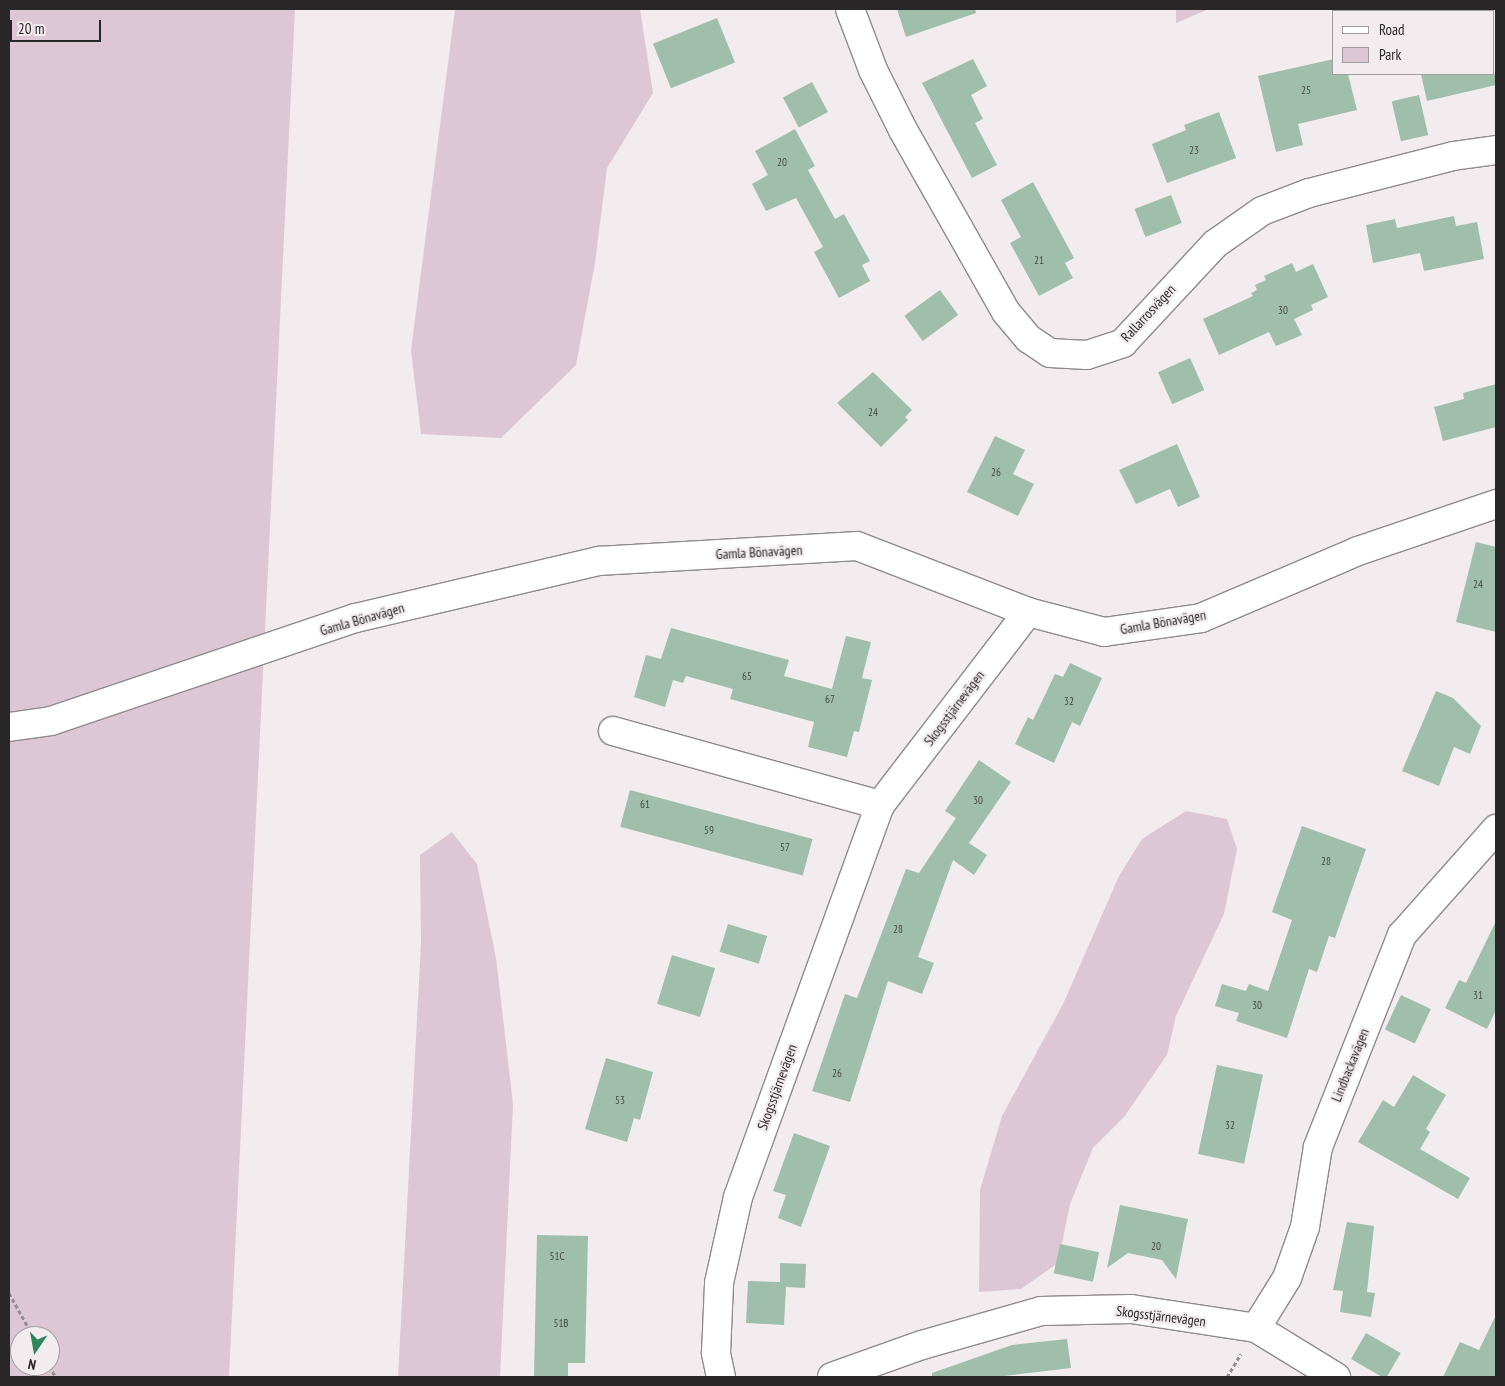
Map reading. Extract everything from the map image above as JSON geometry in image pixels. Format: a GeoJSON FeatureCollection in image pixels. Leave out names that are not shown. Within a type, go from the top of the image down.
{"type":"FeatureCollection","features":[{"type":"Feature","properties":{"kind":"street","name":"Rallarrosvägen"},"geometry":{"type":"LineString","coordinates":[[850,9],[873,70],[903,130],[1006,312],[1029,339],[1050,353],[1087,355],[1123,343],[1215,244],[1262,211],[1309,193],[1453,156],[1496,150]]}},
{"type":"Feature","properties":{"kind":"street","name":"Gamla Bönavägen"},"geometry":{"type":"LineString","coordinates":[[9,727],[51,721],[356,618],[599,560],[857,546],[1028,612],[1104,632],[1201,618],[1358,551],[1496,504]]}},
{"type":"Feature","properties":{"kind":"street","name":"Skogsstjärnevägen"},"geometry":{"type":"LineString","coordinates":[[722,1377],[716,1353],[719,1283],[738,1197],[880,805],[1028,612]]}},
{"type":"Feature","properties":{"kind":"street"},"geometry":{"type":"LineString","coordinates":[[613,731],[880,805]]}},
{"type":"Feature","properties":{"kind":"street","name":"Lindbackavägen"},"geometry":{"type":"LineString","coordinates":[[1256,1328],[1287,1278],[1304,1227],[1318,1147],[1402,935],[1496,829]]}},
{"type":"Feature","properties":{"kind":"street","name":"Skogsstjärnevägen"},"geometry":{"type":"LineString","coordinates":[[832,1377],[922,1345],[1041,1311],[1131,1309],[1256,1328],[1336,1377]]}},
{"type":"Feature","properties":{"kind":"path"},"geometry":{"type":"LineString","coordinates":[[9,1292],[28,1326]]}},
{"type":"Feature","properties":{"kind":"green space"},"geometry":{"type":"Polygon","coordinates":[[[9,9],[295,9],[229,1377],[9,1377],[9,9]]]}},
{"type":"Feature","properties":{"kind":"green space"},"geometry":{"type":"Polygon","coordinates":[[[455,9],[640,9],[653,93],[607,168],[595,263],[576,365],[501,438],[421,434],[411,350],[455,9]]]}},
{"type":"Feature","properties":{"kind":"green space"},"geometry":{"type":"Polygon","coordinates":[[[1176,9],[1209,9],[1176,23],[1176,9]]]}},
{"type":"Feature","properties":{"kind":"green space"},"geometry":{"type":"Polygon","coordinates":[[[1186,811],[1227,819],[1237,849],[1224,914],[1176,1016],[1167,1055],[1124,1117],[1093,1148],[1070,1204],[1058,1263],[1021,1289],[979,1292],[980,1190],[1002,1116],[1063,1004],[1119,876],[1142,839],[1186,811]]]}},
{"type":"Feature","properties":{"kind":"green space"},"geometry":{"type":"Polygon","coordinates":[[[452,832],[477,864],[496,958],[513,1104],[500,1377],[398,1377],[421,943],[420,855],[452,832]]]}},
{"type":"Feature","properties":{"kind":"building"},"geometry":{"type":"Polygon","coordinates":[[[897,9],[975,9],[976,13],[906,37],[897,9]]]}},
{"type":"Feature","properties":{"kind":"building"},"geometry":{"type":"Polygon","coordinates":[[[717,18],[735,63],[671,88],[653,44],[717,18]]]}},
{"type":"Feature","properties":{"kind":"building"},"geometry":{"type":"Polygon","coordinates":[[[973,59],[987,86],[971,95],[983,119],[975,123],[997,165],[972,178],[922,83],[973,59]]]}},
{"type":"Feature","properties":{"kind":"building"},"geometry":{"type":"Polygon","coordinates":[[[1332,59],[1332,75],[1348,75],[1357,110],[1298,124],[1303,145],[1276,152],[1258,76],[1332,59]]]}},
{"type":"Feature","properties":{"kind":"building"},"geometry":{"type":"Polygon","coordinates":[[[1496,74],[1496,85],[1427,101],[1421,75],[1496,74]]]}},
{"type":"Feature","properties":{"kind":"building"},"geometry":{"type":"Polygon","coordinates":[[[812,82],[828,112],[799,128],[783,97],[812,82]]]}},
{"type":"Feature","properties":{"kind":"building"},"geometry":{"type":"Polygon","coordinates":[[[1419,95],[1428,135],[1401,141],[1392,101],[1419,95]]]}},
{"type":"Feature","properties":{"kind":"building"},"geometry":{"type":"Polygon","coordinates":[[[1219,112],[1236,158],[1167,183],[1152,144],[1186,130],[1184,125],[1219,112]]]}},
{"type":"Feature","properties":{"kind":"building"},"geometry":{"type":"Polygon","coordinates":[[[795,129],[815,166],[808,170],[835,219],[844,214],[870,261],[862,265],[870,281],[839,298],[814,252],[823,247],[796,198],[766,211],[752,184],[768,175],[755,151],[795,129]]]}},
{"type":"Feature","properties":{"kind":"building"},"geometry":{"type":"Polygon","coordinates":[[[1033,182],[1074,258],[1065,263],[1073,278],[1039,296],[1010,243],[1021,237],[1001,200],[1033,182]]]}},
{"type":"Feature","properties":{"kind":"building"},"geometry":{"type":"Polygon","coordinates":[[[1171,195],[1182,223],[1145,237],[1135,209],[1171,195]]]}},
{"type":"Feature","properties":{"kind":"building"},"geometry":{"type":"Polygon","coordinates":[[[1454,216],[1456,226],[1477,222],[1484,259],[1424,271],[1420,253],[1373,263],[1366,225],[1395,219],[1397,228],[1454,216]]]}},
{"type":"Feature","properties":{"kind":"building"},"geometry":{"type":"Polygon","coordinates":[[[1292,263],[1296,272],[1313,264],[1328,297],[1311,305],[1313,310],[1294,319],[1302,335],[1276,346],[1269,332],[1219,355],[1203,319],[1253,296],[1251,293],[1257,290],[1255,285],[1266,280],[1264,276],[1292,263]]]}},
{"type":"Feature","properties":{"kind":"building"},"geometry":{"type":"Polygon","coordinates":[[[940,290],[958,315],[923,341],[904,316],[940,290]]]}},
{"type":"Feature","properties":{"kind":"building"},"geometry":{"type":"Polygon","coordinates":[[[1190,358],[1204,390],[1172,404],[1158,372],[1190,358]]]}},
{"type":"Feature","properties":{"kind":"building"},"geometry":{"type":"Polygon","coordinates":[[[873,372],[912,410],[905,417],[908,420],[881,447],[837,403],[873,372]]]}},
{"type":"Feature","properties":{"kind":"building"},"geometry":{"type":"Polygon","coordinates":[[[1496,384],[1496,427],[1443,441],[1434,407],[1464,399],[1463,393],[1496,384]]]}},
{"type":"Feature","properties":{"kind":"building"},"geometry":{"type":"Polygon","coordinates":[[[995,436],[1025,450],[1013,474],[1034,484],[1018,516],[967,492],[995,436]]]}},
{"type":"Feature","properties":{"kind":"building"},"geometry":{"type":"Polygon","coordinates":[[[1177,444],[1200,497],[1178,507],[1170,489],[1136,504],[1119,470],[1177,444]]]}},
{"type":"Feature","properties":{"kind":"building"},"geometry":{"type":"Polygon","coordinates":[[[1476,542],[1496,547],[1496,632],[1456,622],[1476,542]]]}},
{"type":"Feature","properties":{"kind":"building"},"geometry":{"type":"Polygon","coordinates":[[[671,628],[789,660],[784,676],[832,689],[846,636],[871,642],[862,678],[872,680],[859,732],[854,731],[847,757],[808,747],[814,722],[730,699],[733,689],[686,676],[683,683],[673,680],[665,707],[634,697],[646,655],[661,659],[671,628]]]}},
{"type":"Feature","properties":{"kind":"building"},"geometry":{"type":"Polygon","coordinates":[[[1070,663],[1102,678],[1080,726],[1072,722],[1054,763],[1015,744],[1028,717],[1033,720],[1055,674],[1063,677],[1070,663]]]}},
{"type":"Feature","properties":{"kind":"building"},"geometry":{"type":"Polygon","coordinates":[[[1436,691],[1453,698],[1481,726],[1470,754],[1454,747],[1439,786],[1402,771],[1436,691]]]}},
{"type":"Feature","properties":{"kind":"building"},"geometry":{"type":"Polygon","coordinates":[[[979,760],[1011,782],[969,843],[987,855],[974,875],[953,860],[918,957],[934,963],[922,994],[888,981],[850,1102],[812,1091],[845,994],[857,998],[906,869],[919,873],[956,818],[945,811],[979,760]]]}},
{"type":"Feature","properties":{"kind":"building"},"geometry":{"type":"Polygon","coordinates":[[[630,790],[813,839],[803,876],[620,827],[630,790]]]}},
{"type":"Feature","properties":{"kind":"building"},"geometry":{"type":"Polygon","coordinates":[[[1302,826],[1366,849],[1335,938],[1329,936],[1317,972],[1309,969],[1287,1038],[1236,1021],[1239,1013],[1215,1006],[1222,984],[1246,991],[1249,984],[1268,991],[1292,920],[1272,912],[1302,826]]]}},
{"type":"Feature","properties":{"kind":"building"},"geometry":{"type":"Polygon","coordinates":[[[1496,921],[1496,1010],[1487,1029],[1445,1008],[1459,980],[1466,983],[1496,921]]]}},
{"type":"Feature","properties":{"kind":"building"},"geometry":{"type":"Polygon","coordinates":[[[728,924],[767,936],[759,964],[720,952],[728,924]]]}},
{"type":"Feature","properties":{"kind":"building"},"geometry":{"type":"Polygon","coordinates":[[[672,955],[715,968],[700,1017],[657,1004],[672,955]]]}},
{"type":"Feature","properties":{"kind":"building"},"geometry":{"type":"Polygon","coordinates":[[[1401,995],[1431,1009],[1415,1043],[1385,1029],[1401,995]]]}},
{"type":"Feature","properties":{"kind":"building"},"geometry":{"type":"Polygon","coordinates":[[[606,1058],[653,1072],[640,1120],[634,1118],[627,1142],[585,1129],[606,1058]]]}},
{"type":"Feature","properties":{"kind":"building"},"geometry":{"type":"Polygon","coordinates":[[[1217,1065],[1263,1075],[1244,1164],[1198,1154],[1217,1065]]]}},
{"type":"Feature","properties":{"kind":"building"},"geometry":{"type":"Polygon","coordinates":[[[1413,1075],[1446,1095],[1426,1129],[1430,1132],[1420,1149],[1470,1178],[1458,1199],[1358,1142],[1383,1100],[1394,1107],[1413,1075]]]}},
{"type":"Feature","properties":{"kind":"building"},"geometry":{"type":"Polygon","coordinates":[[[794,1133],[830,1146],[801,1227],[778,1218],[786,1195],[773,1191],[794,1133]]]}},
{"type":"Feature","properties":{"kind":"building"},"geometry":{"type":"Polygon","coordinates":[[[1120,1205],[1188,1219],[1176,1279],[1162,1260],[1128,1253],[1107,1268],[1120,1205]]]}},
{"type":"Feature","properties":{"kind":"building"},"geometry":{"type":"Polygon","coordinates":[[[1347,1222],[1374,1226],[1367,1292],[1375,1293],[1371,1317],[1340,1312],[1343,1291],[1333,1290],[1347,1222]]]}},
{"type":"Feature","properties":{"kind":"building"},"geometry":{"type":"Polygon","coordinates":[[[537,1235],[588,1236],[585,1363],[568,1363],[568,1377],[534,1377],[537,1235]]]}},
{"type":"Feature","properties":{"kind":"building"},"geometry":{"type":"Polygon","coordinates":[[[1060,1244],[1099,1252],[1093,1282],[1054,1273],[1060,1244]]]}},
{"type":"Feature","properties":{"kind":"building"},"geometry":{"type":"Polygon","coordinates":[[[780,1263],[806,1264],[805,1288],[786,1287],[784,1325],[746,1323],[748,1281],[780,1282],[780,1263]]]}},
{"type":"Feature","properties":{"kind":"building"},"geometry":{"type":"Polygon","coordinates":[[[1496,1315],[1496,1377],[1443,1377],[1460,1342],[1479,1350],[1496,1315]]]}},
{"type":"Feature","properties":{"kind":"building"},"geometry":{"type":"Polygon","coordinates":[[[1366,1333],[1401,1353],[1387,1377],[1382,1377],[1351,1359],[1366,1333]]]}},
{"type":"Feature","properties":{"kind":"building"},"geometry":{"type":"Polygon","coordinates":[[[1067,1339],[1071,1368],[996,1377],[932,1377],[932,1373],[1012,1345],[1067,1339]]]}}]}
